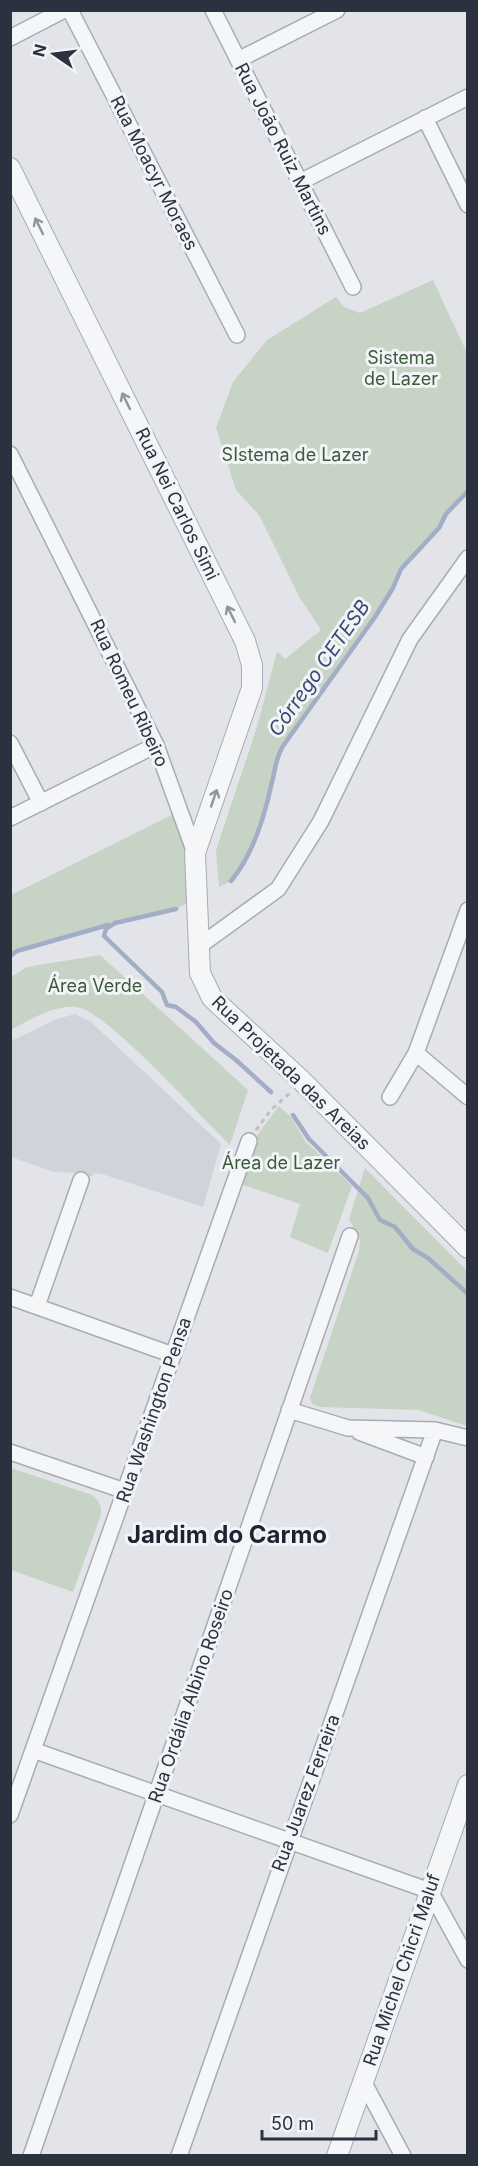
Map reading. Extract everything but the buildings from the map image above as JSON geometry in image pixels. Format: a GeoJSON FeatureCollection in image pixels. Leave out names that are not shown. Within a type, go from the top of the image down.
{"type":"FeatureCollection","features":[{"type":"Feature","properties":{"kind":"street"},"geometry":{"type":"LineString","coordinates":[[10,38],[64,10]]}},
{"type":"Feature","properties":{"kind":"street","name":"Rua Moacyr Moraes"},"geometry":{"type":"LineString","coordinates":[[70,10],[237,335]]}},
{"type":"Feature","properties":{"kind":"street","name":"Rua João Ruiz Martins"},"geometry":{"type":"LineString","coordinates":[[213,10],[353,287]]}},
{"type":"Feature","properties":{"kind":"street"},"geometry":{"type":"LineString","coordinates":[[238,60],[337,10]]}},
{"type":"Feature","properties":{"kind":"street"},"geometry":{"type":"LineString","coordinates":[[300,182],[468,97]]}},
{"type":"Feature","properties":{"kind":"street"},"geometry":{"type":"LineString","coordinates":[[424,118],[468,206]]}},
{"type":"Feature","properties":{"kind":"street","name":"Rua Nei Carlos Simi"},"geometry":{"type":"LineString","coordinates":[[12,174],[245,641],[252,665],[252,688],[195,859]]}},
{"type":"Feature","properties":{"kind":"street","name":"Rua Romeu Ribeiro"},"geometry":{"type":"LineString","coordinates":[[10,454],[156,745],[195,859],[199,912],[198,947]]}},
{"type":"Feature","properties":{"kind":"street"},"geometry":{"type":"LineString","coordinates":[[198,947],[278,889],[321,821],[410,639],[468,558]]}},
{"type":"Feature","properties":{"kind":"street"},"geometry":{"type":"LineString","coordinates":[[10,743],[41,803]]}},
{"type":"Feature","properties":{"kind":"street"},"geometry":{"type":"LineString","coordinates":[[10,818],[156,745]]}},
{"type":"Feature","properties":{"kind":"street"},"geometry":{"type":"LineString","coordinates":[[390,1098],[416,1053],[468,910]]}},
{"type":"Feature","properties":{"kind":"street","name":"Rua Projetada das Areias"},"geometry":{"type":"LineString","coordinates":[[198,947],[200,974],[212,998],[300,1079],[468,1248]]}},
{"type":"Feature","properties":{"kind":"street"},"geometry":{"type":"LineString","coordinates":[[416,1053],[468,1098]]}},
{"type":"Feature","properties":{"kind":"street","name":"Rua Washington Pensa"},"geometry":{"type":"LineString","coordinates":[[10,1815],[249,1141]]}},
{"type":"Feature","properties":{"kind":"street"},"geometry":{"type":"LineString","coordinates":[[37,1306],[81,1180]]}},
{"type":"Feature","properties":{"kind":"street","name":"Rua Ordália Albino Roseiro"},"geometry":{"type":"LineString","coordinates":[[31,2156],[350,1236]]}},
{"type":"Feature","properties":{"kind":"street"},"geometry":{"type":"LineString","coordinates":[[10,1297],[173,1355]]}},
{"type":"Feature","properties":{"kind":"street"},"geometry":{"type":"LineString","coordinates":[[289,1410],[426,1456]]}},
{"type":"Feature","properties":{"kind":"street"},"geometry":{"type":"LineString","coordinates":[[348,1428],[435,1430],[468,1438]]}},
{"type":"Feature","properties":{"kind":"street","name":"Rua Juarez Ferreira"},"geometry":{"type":"LineString","coordinates":[[179,2156],[435,1430]]}},
{"type":"Feature","properties":{"kind":"street"},"geometry":{"type":"LineString","coordinates":[[10,1452],[125,1491]]}},
{"type":"Feature","properties":{"kind":"street"},"geometry":{"type":"LineString","coordinates":[[33,1750],[430,1891],[468,1960]]}},
{"type":"Feature","properties":{"kind":"street","name":"Rua Michel Chicri Maluf"},"geometry":{"type":"LineString","coordinates":[[337,2156],[468,1785]]}},
{"type":"Feature","properties":{"kind":"street"},"geometry":{"type":"LineString","coordinates":[[363,2081],[403,2156]]}},
{"type":"Feature","properties":{"kind":"path"},"geometry":{"type":"LineString","coordinates":[[249,1141],[271,1110],[290,1092]]}},
{"type":"Feature","properties":{"kind":"shaded area"},"geometry":{"type":"Polygon","coordinates":[[[75,1014],[90,1021],[221,1144],[203,1207],[102,1174],[94,1173],[91,1177],[81,1173],[54,1172],[11,1157],[11,1041],[57,1019],[75,1014]]]}},
{"type":"Feature","properties":{"kind":"green space","name":"SIstema de Lazer"},"geometry":{"type":"Polygon","coordinates":[[[433,280],[467,353],[467,491],[446,514],[439,528],[401,569],[393,588],[375,617],[291,732],[274,763],[273,779],[262,819],[244,866],[231,881],[219,887],[216,850],[257,727],[277,651],[285,659],[321,630],[300,598],[259,515],[236,490],[216,428],[233,382],[267,340],[336,297],[344,307],[360,313],[433,280]]]}},
{"type":"Feature","properties":{"kind":"green space"},"geometry":{"type":"Polygon","coordinates":[[[174,814],[184,834],[193,900],[176,909],[17,951],[11,956],[11,895],[174,814]]]}},
{"type":"Feature","properties":{"kind":"green space","name":"Área Verde"},"geometry":{"type":"Polygon","coordinates":[[[100,955],[248,1090],[230,1145],[156,1069],[113,1029],[94,1015],[80,1008],[63,1008],[44,1013],[11,1030],[11,977],[27,967],[100,955]]]}},
{"type":"Feature","properties":{"kind":"green space","name":"Área de Lazer"},"geometry":{"type":"Polygon","coordinates":[[[279,1106],[291,1117],[306,1142],[352,1186],[328,1253],[290,1237],[300,1204],[240,1184],[255,1138],[279,1106]]]}},
{"type":"Feature","properties":{"kind":"green space"},"geometry":{"type":"Polygon","coordinates":[[[365,1168],[467,1271],[467,1426],[419,1410],[320,1407],[312,1404],[310,1398],[359,1251],[360,1240],[349,1219],[365,1168]]]}},
{"type":"Feature","properties":{"kind":"green space"},"geometry":{"type":"Polygon","coordinates":[[[11,1468],[92,1495],[100,1504],[101,1515],[73,1592],[11,1570],[11,1468]]]}},
{"type":"Feature","properties":{"kind":"waterway","name":"Córrego CETESB"},"geometry":{"type":"LineString","coordinates":[[231,881],[246,859],[258,834],[277,760],[283,746],[375,617],[393,588],[401,569],[439,528],[446,514],[468,491]]}},
{"type":"Feature","properties":{"kind":"waterway","name":"Córrego CETESB"},"geometry":{"type":"LineString","coordinates":[[176,909],[115,923],[106,929],[104,936],[162,992],[167,1005],[176,1007],[196,1022],[214,1043],[271,1092]]}},
{"type":"Feature","properties":{"kind":"waterway"},"geometry":{"type":"LineString","coordinates":[[10,956],[17,951],[108,925]]}},
{"type":"Feature","properties":{"kind":"waterway","name":"Córrego CETESB"},"geometry":{"type":"LineString","coordinates":[[293,1115],[309,1139],[368,1198],[380,1220],[395,1227],[413,1249],[428,1258],[468,1294]]}},
{"type":"Feature","properties":{"kind":"district","name":"Jardim do Carmo"},"geometry":{"type":"Point","coordinates":[227,1535]}},
{"type":"Feature","properties":{"kind":"park label","name":"Sistema de Lazer"},"geometry":{"type":"Point","coordinates":[401,368]}}]}
